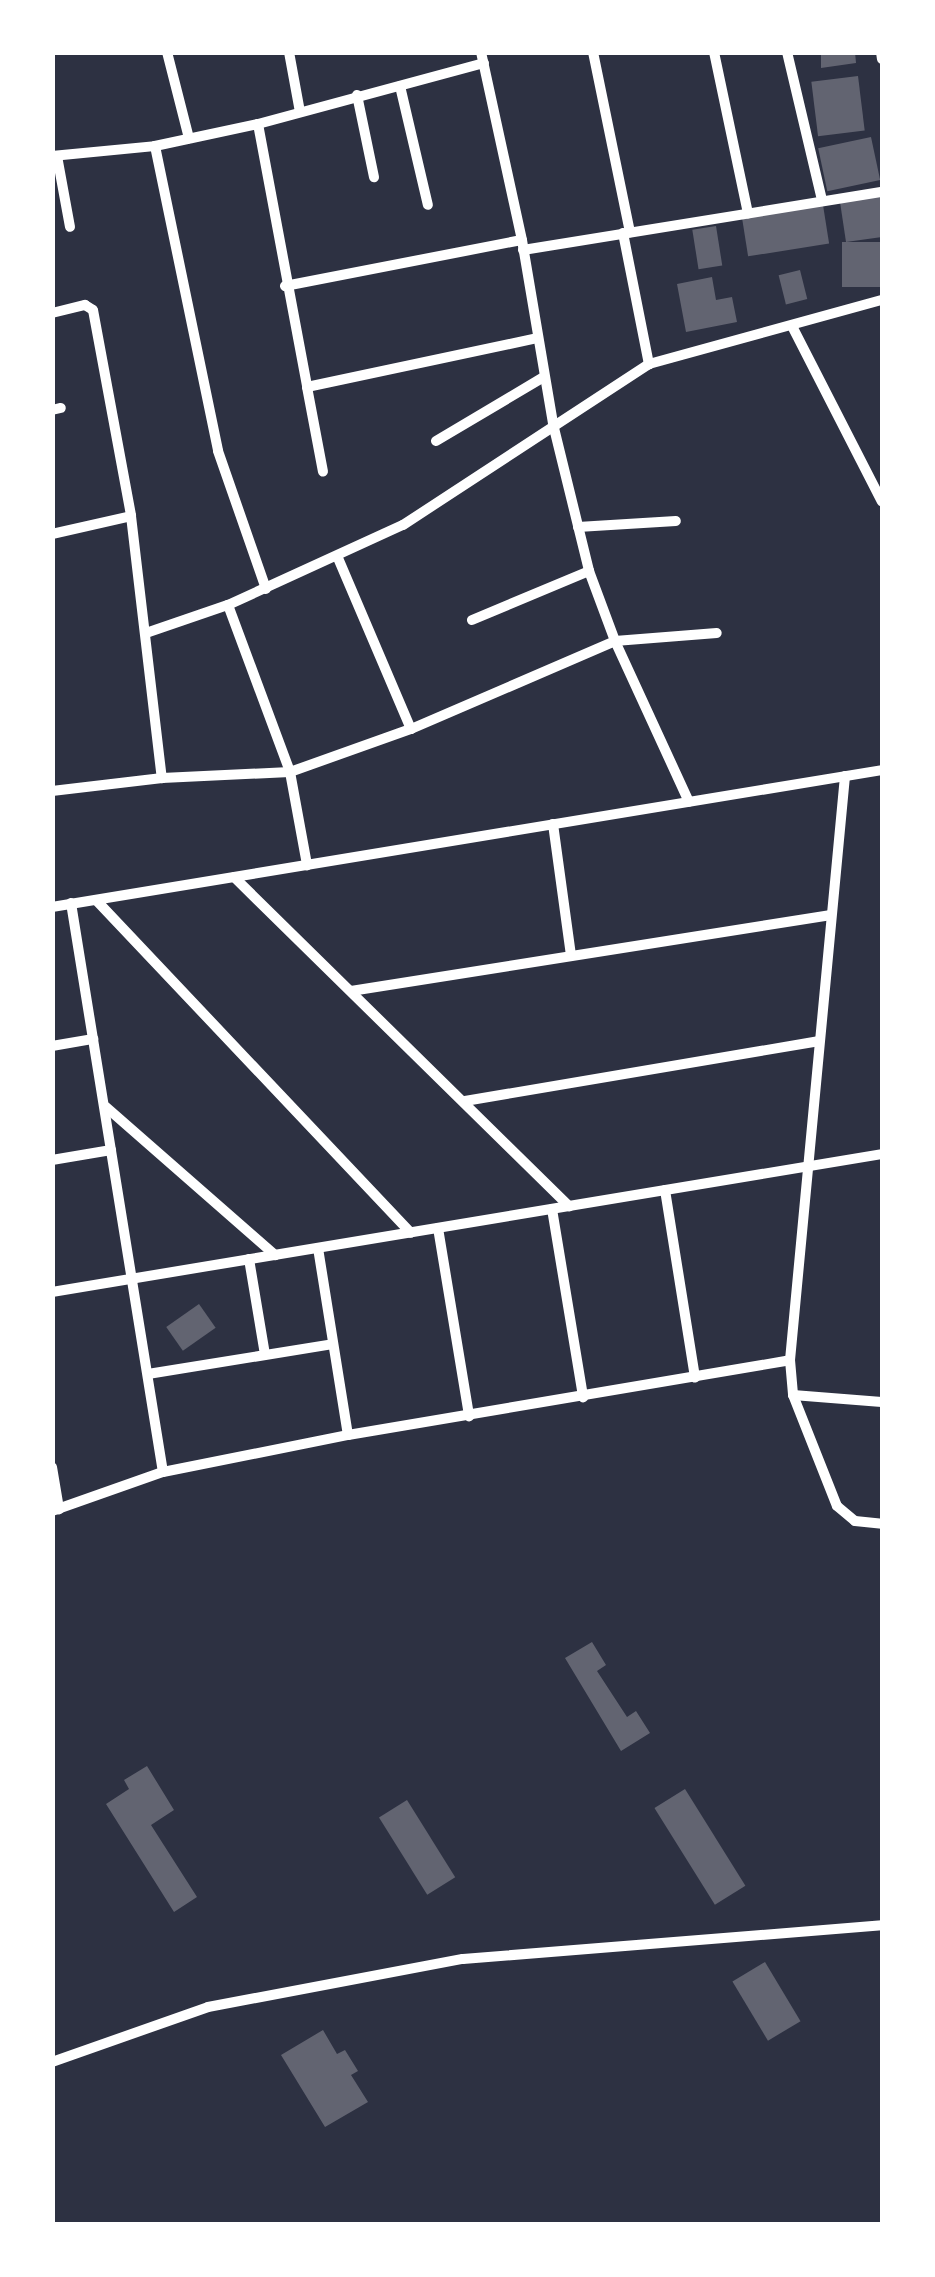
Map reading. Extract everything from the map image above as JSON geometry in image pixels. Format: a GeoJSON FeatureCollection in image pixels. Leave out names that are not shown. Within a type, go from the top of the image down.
{"type":"FeatureCollection","features":[{"type":"Feature","properties":{"kind":"street"},"geometry":{"type":"LineString","coordinates":[[167,52],[190,138]]}},
{"type":"Feature","properties":{"kind":"street"},"geometry":{"type":"LineString","coordinates":[[289,52],[300,112]]}},
{"type":"Feature","properties":{"kind":"street"},"geometry":{"type":"LineString","coordinates":[[594,52],[648,364]]}},
{"type":"Feature","properties":{"kind":"street"},"geometry":{"type":"LineString","coordinates":[[714,52],[748,213]]}},
{"type":"Feature","properties":{"kind":"street"},"geometry":{"type":"LineString","coordinates":[[788,52],[822,200]]}},
{"type":"Feature","properties":{"kind":"street"},"geometry":{"type":"LineString","coordinates":[[70,227],[55,156],[156,146],[258,124],[400,86],[482,58],[523,245],[553,424],[589,571],[614,642],[689,802]]}},
{"type":"Feature","properties":{"kind":"street"},"geometry":{"type":"LineString","coordinates":[[400,86],[428,205]]}},
{"type":"Feature","properties":{"kind":"street"},"geometry":{"type":"LineString","coordinates":[[357,95],[374,177]]}},
{"type":"Feature","properties":{"kind":"street"},"geometry":{"type":"LineString","coordinates":[[258,124],[285,286],[324,472]]}},
{"type":"Feature","properties":{"kind":"street"},"geometry":{"type":"LineString","coordinates":[[156,146],[218,451],[266,589]]}},
{"type":"Feature","properties":{"kind":"street"},"geometry":{"type":"LineString","coordinates":[[285,286],[523,245],[627,233],[882,192]]}},
{"type":"Feature","properties":{"kind":"street"},"geometry":{"type":"LineString","coordinates":[[146,634],[228,605],[338,558],[440,502],[648,364],[793,328],[882,300]]}},
{"type":"Feature","properties":{"kind":"street"},"geometry":{"type":"LineString","coordinates":[[52,313],[85,305],[93,310],[131,516],[162,778]]}},
{"type":"Feature","properties":{"kind":"street"},"geometry":{"type":"LineString","coordinates":[[793,328],[882,502]]}},
{"type":"Feature","properties":{"kind":"street"},"geometry":{"type":"LineString","coordinates":[[307,387],[537,338]]}},
{"type":"Feature","properties":{"kind":"street"},"geometry":{"type":"LineString","coordinates":[[436,441],[544,377]]}},
{"type":"Feature","properties":{"kind":"street"},"geometry":{"type":"LineString","coordinates":[[52,534],[131,516]]}},
{"type":"Feature","properties":{"kind":"street"},"geometry":{"type":"LineString","coordinates":[[578,527],[676,521]]}},
{"type":"Feature","properties":{"kind":"street"},"geometry":{"type":"LineString","coordinates":[[338,558],[412,729]]}},
{"type":"Feature","properties":{"kind":"street"},"geometry":{"type":"LineString","coordinates":[[472,620],[589,571]]}},
{"type":"Feature","properties":{"kind":"street"},"geometry":{"type":"LineString","coordinates":[[228,605],[290,772],[308,864]]}},
{"type":"Feature","properties":{"kind":"street"},"geometry":{"type":"LineString","coordinates":[[52,791],[162,778],[290,772],[412,729],[614,642],[717,633]]}},
{"type":"Feature","properties":{"kind":"street"},"geometry":{"type":"LineString","coordinates":[[52,906],[882,770]]}},
{"type":"Feature","properties":{"kind":"street"},"geometry":{"type":"LineString","coordinates":[[845,776],[805,1166],[790,1360],[793,1395],[844,1515],[882,1524]]}},
{"type":"Feature","properties":{"kind":"street"},"geometry":{"type":"LineString","coordinates":[[554,824],[571,956]]}},
{"type":"Feature","properties":{"kind":"street"},"geometry":{"type":"LineString","coordinates":[[234,877],[569,1206]]}},
{"type":"Feature","properties":{"kind":"street"},"geometry":{"type":"LineString","coordinates":[[96,900],[411,1232]]}},
{"type":"Feature","properties":{"kind":"street"},"geometry":{"type":"LineString","coordinates":[[71,904],[163,1472]]}},
{"type":"Feature","properties":{"kind":"street"},"geometry":{"type":"LineString","coordinates":[[352,991],[831,915]]}},
{"type":"Feature","properties":{"kind":"street"},"geometry":{"type":"LineString","coordinates":[[52,1046],[93,1039]]}},
{"type":"Feature","properties":{"kind":"street"},"geometry":{"type":"LineString","coordinates":[[465,1101],[818,1041]]}},
{"type":"Feature","properties":{"kind":"street"},"geometry":{"type":"LineString","coordinates":[[105,1106],[275,1255]]}},
{"type":"Feature","properties":{"kind":"street"},"geometry":{"type":"LineString","coordinates":[[52,1160],[111,1150]]}},
{"type":"Feature","properties":{"kind":"street"},"geometry":{"type":"LineString","coordinates":[[52,1292],[882,1154]]}},
{"type":"Feature","properties":{"kind":"street"},"geometry":{"type":"LineString","coordinates":[[665,1190],[696,1378]]}},
{"type":"Feature","properties":{"kind":"street"},"geometry":{"type":"LineString","coordinates":[[552,1209],[583,1397]]}},
{"type":"Feature","properties":{"kind":"street"},"geometry":{"type":"LineString","coordinates":[[438,1228],[468,1416]]}},
{"type":"Feature","properties":{"kind":"street"},"geometry":{"type":"LineString","coordinates":[[318,1248],[348,1435]]}},
{"type":"Feature","properties":{"kind":"street"},"geometry":{"type":"LineString","coordinates":[[249,1260],[265,1355]]}},
{"type":"Feature","properties":{"kind":"street"},"geometry":{"type":"LineString","coordinates":[[148,1374],[333,1344]]}},
{"type":"Feature","properties":{"kind":"street"},"geometry":{"type":"LineString","coordinates":[[52,1467],[56,1510],[163,1472],[348,1435],[790,1360]]}},
{"type":"Feature","properties":{"kind":"street"},"geometry":{"type":"LineString","coordinates":[[793,1395],[882,1402]]}},
{"type":"Feature","properties":{"kind":"street"},"geometry":{"type":"LineString","coordinates":[[52,2062],[208,2007],[315,1983],[462,1958],[882,1925]]}},
{"type":"Feature","properties":{"kind":"building"},"geometry":{"type":"Polygon","coordinates":[[[821,52],[855,52],[856,63],[821,68],[821,52]]]}},
{"type":"Feature","properties":{"kind":"building"},"geometry":{"type":"Polygon","coordinates":[[[858,76],[865,131],[818,136],[811,82],[858,76]]]}},
{"type":"Feature","properties":{"kind":"building"},"geometry":{"type":"Polygon","coordinates":[[[871,137],[880,180],[827,191],[818,148],[871,137]]]}},
{"type":"Feature","properties":{"kind":"building"},"geometry":{"type":"Polygon","coordinates":[[[882,196],[882,237],[846,242],[840,202],[882,196]]]}},
{"type":"Feature","properties":{"kind":"building"},"geometry":{"type":"Polygon","coordinates":[[[823,205],[829,244],[748,256],[742,218],[823,205]]]}},
{"type":"Feature","properties":{"kind":"building"},"geometry":{"type":"Polygon","coordinates":[[[716,226],[722,266],[699,269],[692,230],[716,226]]]}},
{"type":"Feature","properties":{"kind":"building"},"geometry":{"type":"Polygon","coordinates":[[[842,242],[882,242],[882,287],[842,287],[842,242]]]}},
{"type":"Feature","properties":{"kind":"building"},"geometry":{"type":"Polygon","coordinates":[[[800,270],[807,299],[786,304],[779,275],[800,270]]]}},
{"type":"Feature","properties":{"kind":"building"},"geometry":{"type":"Polygon","coordinates":[[[712,277],[716,300],[732,297],[737,322],[686,332],[677,284],[712,277]]]}},
{"type":"Feature","properties":{"kind":"building"},"geometry":{"type":"Polygon","coordinates":[[[199,1304],[216,1328],[183,1351],[166,1327],[199,1304]]]}},
{"type":"Feature","properties":{"kind":"building"},"geometry":{"type":"Polygon","coordinates":[[[592,1642],[606,1665],[597,1671],[627,1717],[636,1711],[650,1733],[621,1751],[565,1658],[592,1642]]]}},
{"type":"Feature","properties":{"kind":"building"},"geometry":{"type":"Polygon","coordinates":[[[147,1766],[174,1810],[151,1825],[197,1897],[174,1912],[106,1804],[129,1789],[124,1780],[147,1766]]]}},
{"type":"Feature","properties":{"kind":"building"},"geometry":{"type":"Polygon","coordinates":[[[685,1789],[745,1886],[715,1905],[654,1808],[685,1789]]]}},
{"type":"Feature","properties":{"kind":"building"},"geometry":{"type":"Polygon","coordinates":[[[407,1800],[455,1877],[427,1895],[379,1817],[407,1800]]]}},
{"type":"Feature","properties":{"kind":"building"},"geometry":{"type":"Polygon","coordinates":[[[765,1962],[801,2021],[768,2041],[732,1982],[765,1962]]]}},
{"type":"Feature","properties":{"kind":"building"},"geometry":{"type":"Polygon","coordinates":[[[323,2030],[337,2054],[345,2050],[358,2071],[351,2075],[368,2102],[325,2127],[281,2055],[323,2030]]]}}]}
